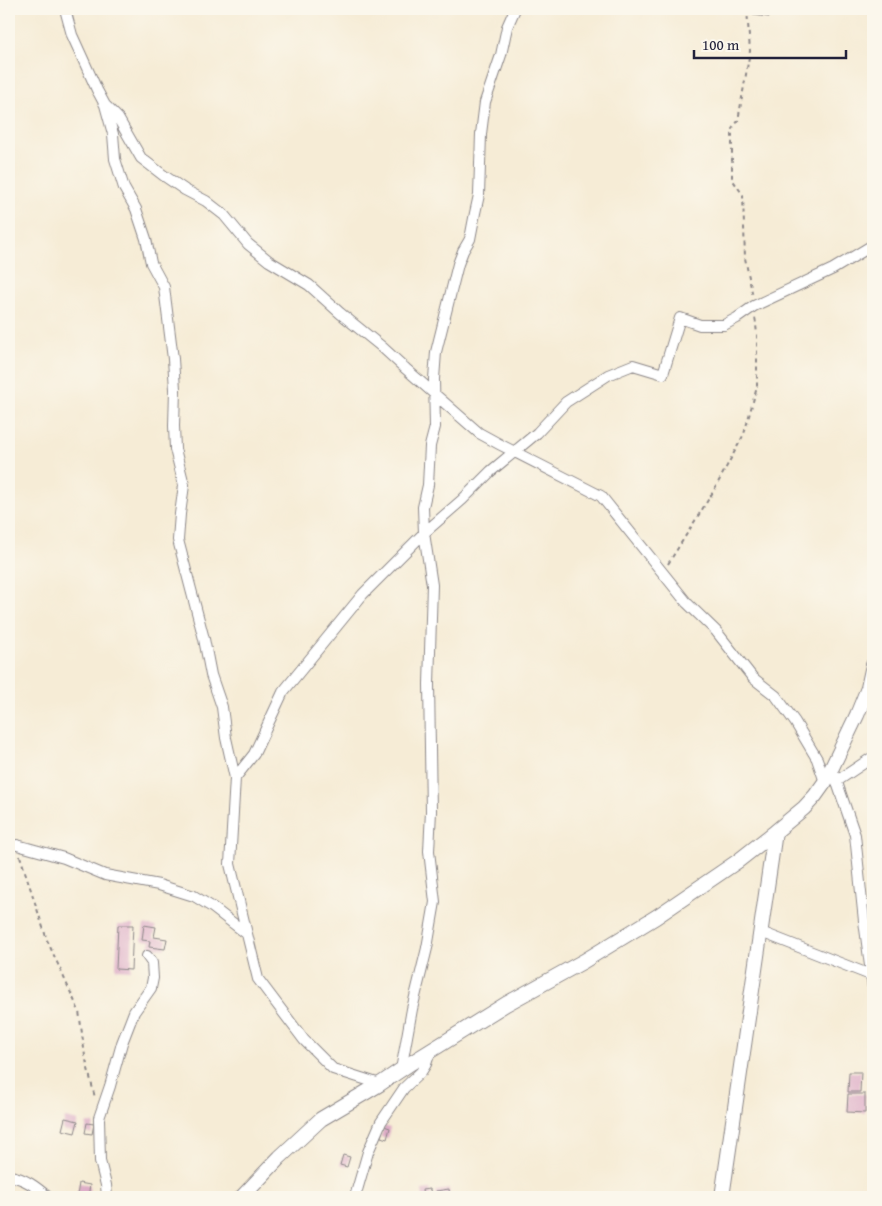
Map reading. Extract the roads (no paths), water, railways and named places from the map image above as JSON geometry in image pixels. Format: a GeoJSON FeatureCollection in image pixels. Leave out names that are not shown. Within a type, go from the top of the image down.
{"type":"FeatureCollection","features":[{"type":"Feature","properties":{"kind":"street"},"geometry":{"type":"LineString","coordinates":[[65,9],[72,35],[105,105],[113,134],[115,159],[124,188],[136,209],[151,262],[164,287],[173,359],[175,449],[184,485],[178,540],[202,630],[211,675],[222,707],[226,738],[235,778],[230,864],[258,978],[304,1040],[333,1069],[380,1084]]}},
{"type":"Feature","properties":{"kind":"street"},"geometry":{"type":"LineString","coordinates":[[401,1070],[435,902],[429,851],[431,811],[429,684],[432,585],[424,533],[423,507],[428,485],[430,446],[435,428],[434,379],[436,352],[458,264],[470,239],[479,195],[481,134],[485,102],[507,27],[515,9]]}},
{"type":"Feature","properties":{"kind":"street"},"geometry":{"type":"LineString","coordinates":[[105,105],[118,118],[141,158],[162,175],[218,210],[248,244],[269,261],[309,285],[479,433],[601,496],[688,603],[716,631],[753,678],[776,696],[831,777],[855,835],[873,988]]}},
{"type":"Feature","properties":{"kind":"street"},"geometry":{"type":"LineString","coordinates":[[235,778],[254,754],[284,692],[363,594],[424,533],[462,500],[491,471],[538,433],[566,402],[608,375],[633,365],[662,374],[680,318],[700,325],[724,325],[754,306],[833,269],[873,245]]}},
{"type":"Feature","properties":{"kind":"street"},"geometry":{"type":"LineString","coordinates":[[242,1197],[280,1157],[321,1119],[506,1004],[656,917],[738,861],[776,832],[804,808],[831,777],[868,688],[873,664]]}},
{"type":"Feature","properties":{"kind":"street"},"geometry":{"type":"LineString","coordinates":[[831,777],[873,757]]}},
{"type":"Feature","properties":{"kind":"street"},"geometry":{"type":"LineString","coordinates":[[722,1197],[776,832]]}},
{"type":"Feature","properties":{"kind":"street"},"geometry":{"type":"LineString","coordinates":[[17,845],[64,858],[105,875],[160,885],[194,896],[212,907],[247,934]]}},
{"type":"Feature","properties":{"kind":"street"},"geometry":{"type":"LineString","coordinates":[[761,932],[872,976]]}},
{"type":"Feature","properties":{"kind":"street"},"geometry":{"type":"LineString","coordinates":[[107,1197],[100,1161],[98,1118],[134,1012],[150,988],[153,978],[152,963],[147,956]]}},
{"type":"Feature","properties":{"kind":"street"},"geometry":{"type":"LineString","coordinates":[[355,1197],[368,1152],[381,1122],[404,1088],[421,1072],[430,1052]]}},
{"type":"Feature","properties":{"kind":"street"},"geometry":{"type":"LineString","coordinates":[[9,1176],[34,1185],[48,1197]]}}]}
